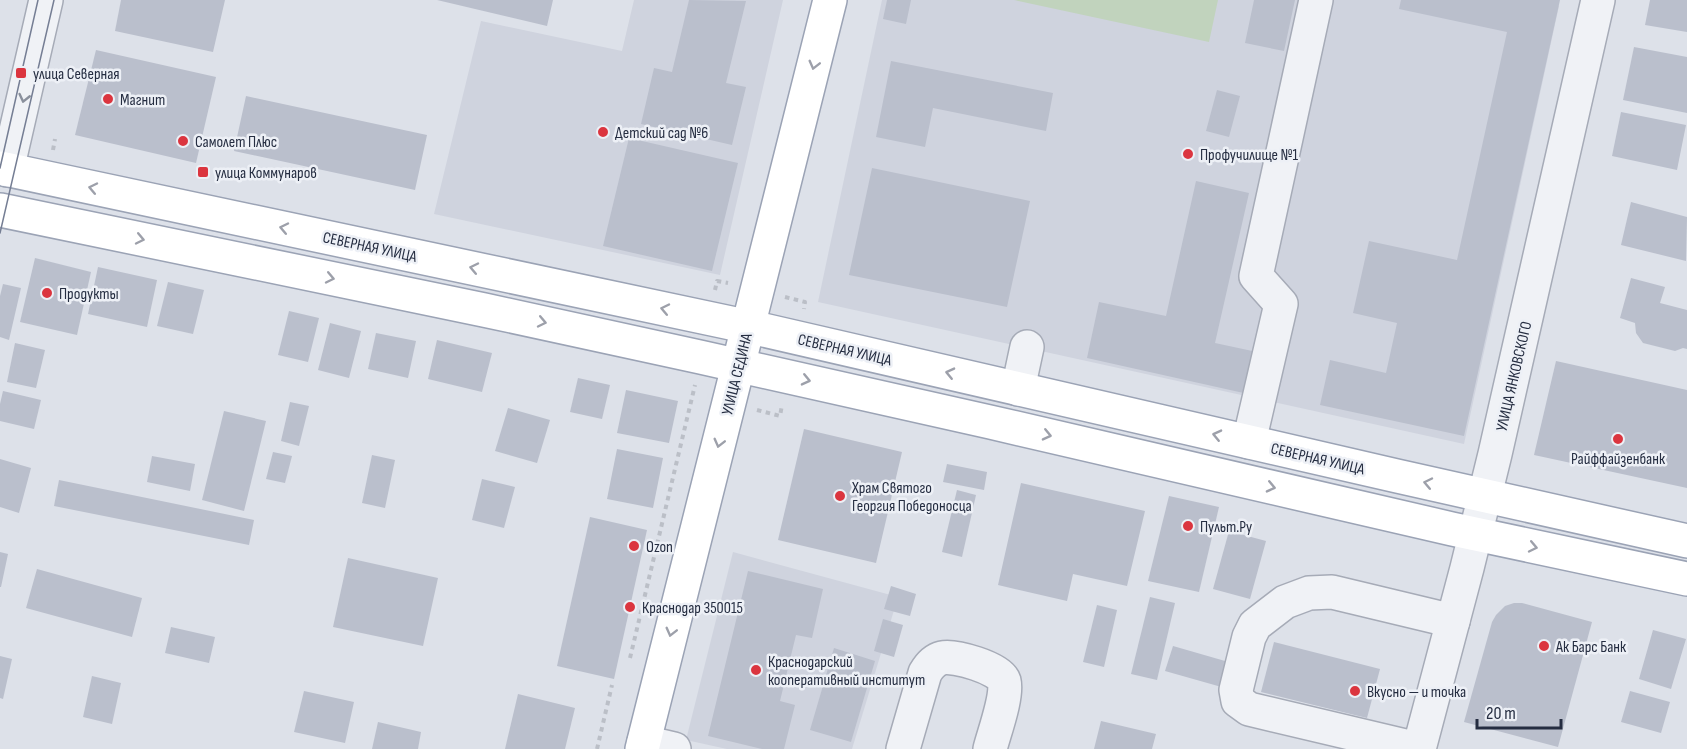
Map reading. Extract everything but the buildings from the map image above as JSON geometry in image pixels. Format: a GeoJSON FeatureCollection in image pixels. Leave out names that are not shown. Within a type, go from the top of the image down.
{"type":"FeatureCollection","features":[{"type":"Feature","properties":{"kind":"main road","name":"УЛИЦА СЕДИНА"},"geometry":{"type":"LineString","coordinates":[[654,747],[753,328],[797,130],[830,0]]}},
{"type":"Feature","properties":{"kind":"main road","name":"СЕВЕРНАЯ УЛИЦА"},"geometry":{"type":"LineString","coordinates":[[4,169],[753,328],[1687,541]]}},
{"type":"Feature","properties":{"kind":"main road"},"geometry":{"type":"LineString","coordinates":[[0,210],[484,310],[990,422],[1476,535],[1687,579]]}},
{"type":"Feature","properties":{"kind":"street"},"geometry":{"type":"LineString","coordinates":[[4,169],[46,0]]}},
{"type":"Feature","properties":{"kind":"street"},"geometry":{"type":"LineString","coordinates":[[1249,442],[1281,304],[1256,276],[1316,0]]}},
{"type":"Feature","properties":{"kind":"street","name":"УЛИЦА ЯНКОВСКОГО"},"geometry":{"type":"LineString","coordinates":[[1419,749],[1476,535],[1598,0]]}},
{"type":"Feature","properties":{"kind":"street"},"geometry":{"type":"LineString","coordinates":[[1018,389],[1026,347]]}},
{"type":"Feature","properties":{"kind":"street"},"geometry":{"type":"LineString","coordinates":[[1419,749],[1249,709],[1238,700],[1236,690],[1249,637],[1255,625],[1285,602],[1309,593],[1332,592],[1453,621]]}},
{"type":"Feature","properties":{"kind":"street"},"geometry":{"type":"LineString","coordinates":[[903,749],[925,673],[931,663],[942,658],[951,658],[988,667],[999,673],[1004,680],[1005,693],[990,749]]}},
{"type":"Feature","properties":{"kind":"path"},"geometry":{"type":"LineString","coordinates":[[629,665],[693,396]]}},
{"type":"Feature","properties":{"kind":"path"},"geometry":{"type":"LineString","coordinates":[[597,749],[612,685]]}},
{"type":"Feature","properties":{"kind":"shaded area","name":"Детский сад №6"},"geometry":{"type":"Polygon","coordinates":[[[634,0],[783,0],[720,275],[434,214],[481,21],[622,51],[634,0]]]}},
{"type":"Feature","properties":{"kind":"shaded area","name":"Профучилище №1"},"geometry":{"type":"Polygon","coordinates":[[[882,0],[1535,0],[1559,6],[1464,444],[818,302],[882,0]]]}},
{"type":"Feature","properties":{"kind":"shaded area"},"geometry":{"type":"Polygon","coordinates":[[[733,552],[898,597],[852,749],[727,749],[686,740],[733,552]]]}},
{"type":"Feature","properties":{"kind":"green space"},"geometry":{"type":"Polygon","coordinates":[[[1014,0],[1218,0],[1209,42],[1014,0]]]}},
{"type":"Feature","properties":{"kind":"tram line"},"geometry":{"type":"LineString","coordinates":[[0,168],[38,0]]}},
{"type":"Feature","properties":{"kind":"tram line"},"geometry":{"type":"LineString","coordinates":[[0,233],[54,0]]}},
{"type":"Feature","properties":{"kind":"place","name":"улица Северная"},"geometry":{"type":"Point","coordinates":[21,73]}},
{"type":"Feature","properties":{"kind":"place","name":"Магнит"},"geometry":{"type":"Point","coordinates":[108,99]}},
{"type":"Feature","properties":{"kind":"place","name":"Детский сад №6"},"geometry":{"type":"Point","coordinates":[603,132]}},
{"type":"Feature","properties":{"kind":"place","name":"Самолет Плюс"},"geometry":{"type":"Point","coordinates":[183,141]}},
{"type":"Feature","properties":{"kind":"place","name":"Профучилище №1"},"geometry":{"type":"Point","coordinates":[1188,154]}},
{"type":"Feature","properties":{"kind":"place","name":"улица Коммунаров"},"geometry":{"type":"Point","coordinates":[203,172]}},
{"type":"Feature","properties":{"kind":"place","name":"Продукты"},"geometry":{"type":"Point","coordinates":[47,293]}},
{"type":"Feature","properties":{"kind":"place","name":"Райффайзенбанк"},"geometry":{"type":"Point","coordinates":[1618,439]}},
{"type":"Feature","properties":{"kind":"place","name":"Храм Святого Георгия Победоносца"},"geometry":{"type":"Point","coordinates":[840,496]}},
{"type":"Feature","properties":{"kind":"place","name":"Пульт.Ру"},"geometry":{"type":"Point","coordinates":[1188,526]}},
{"type":"Feature","properties":{"kind":"place","name":"Ozon"},"geometry":{"type":"Point","coordinates":[634,546]}},
{"type":"Feature","properties":{"kind":"place","name":"Краснодар 350015"},"geometry":{"type":"Point","coordinates":[630,607]}},
{"type":"Feature","properties":{"kind":"place","name":"Ак Барс Банк"},"geometry":{"type":"Point","coordinates":[1544,646]}},
{"type":"Feature","properties":{"kind":"place","name":"Краснодарский кооперативный институт"},"geometry":{"type":"Point","coordinates":[756,670]}},
{"type":"Feature","properties":{"kind":"place","name":"Вкусно — и точка"},"geometry":{"type":"Point","coordinates":[1355,691]}}]}
